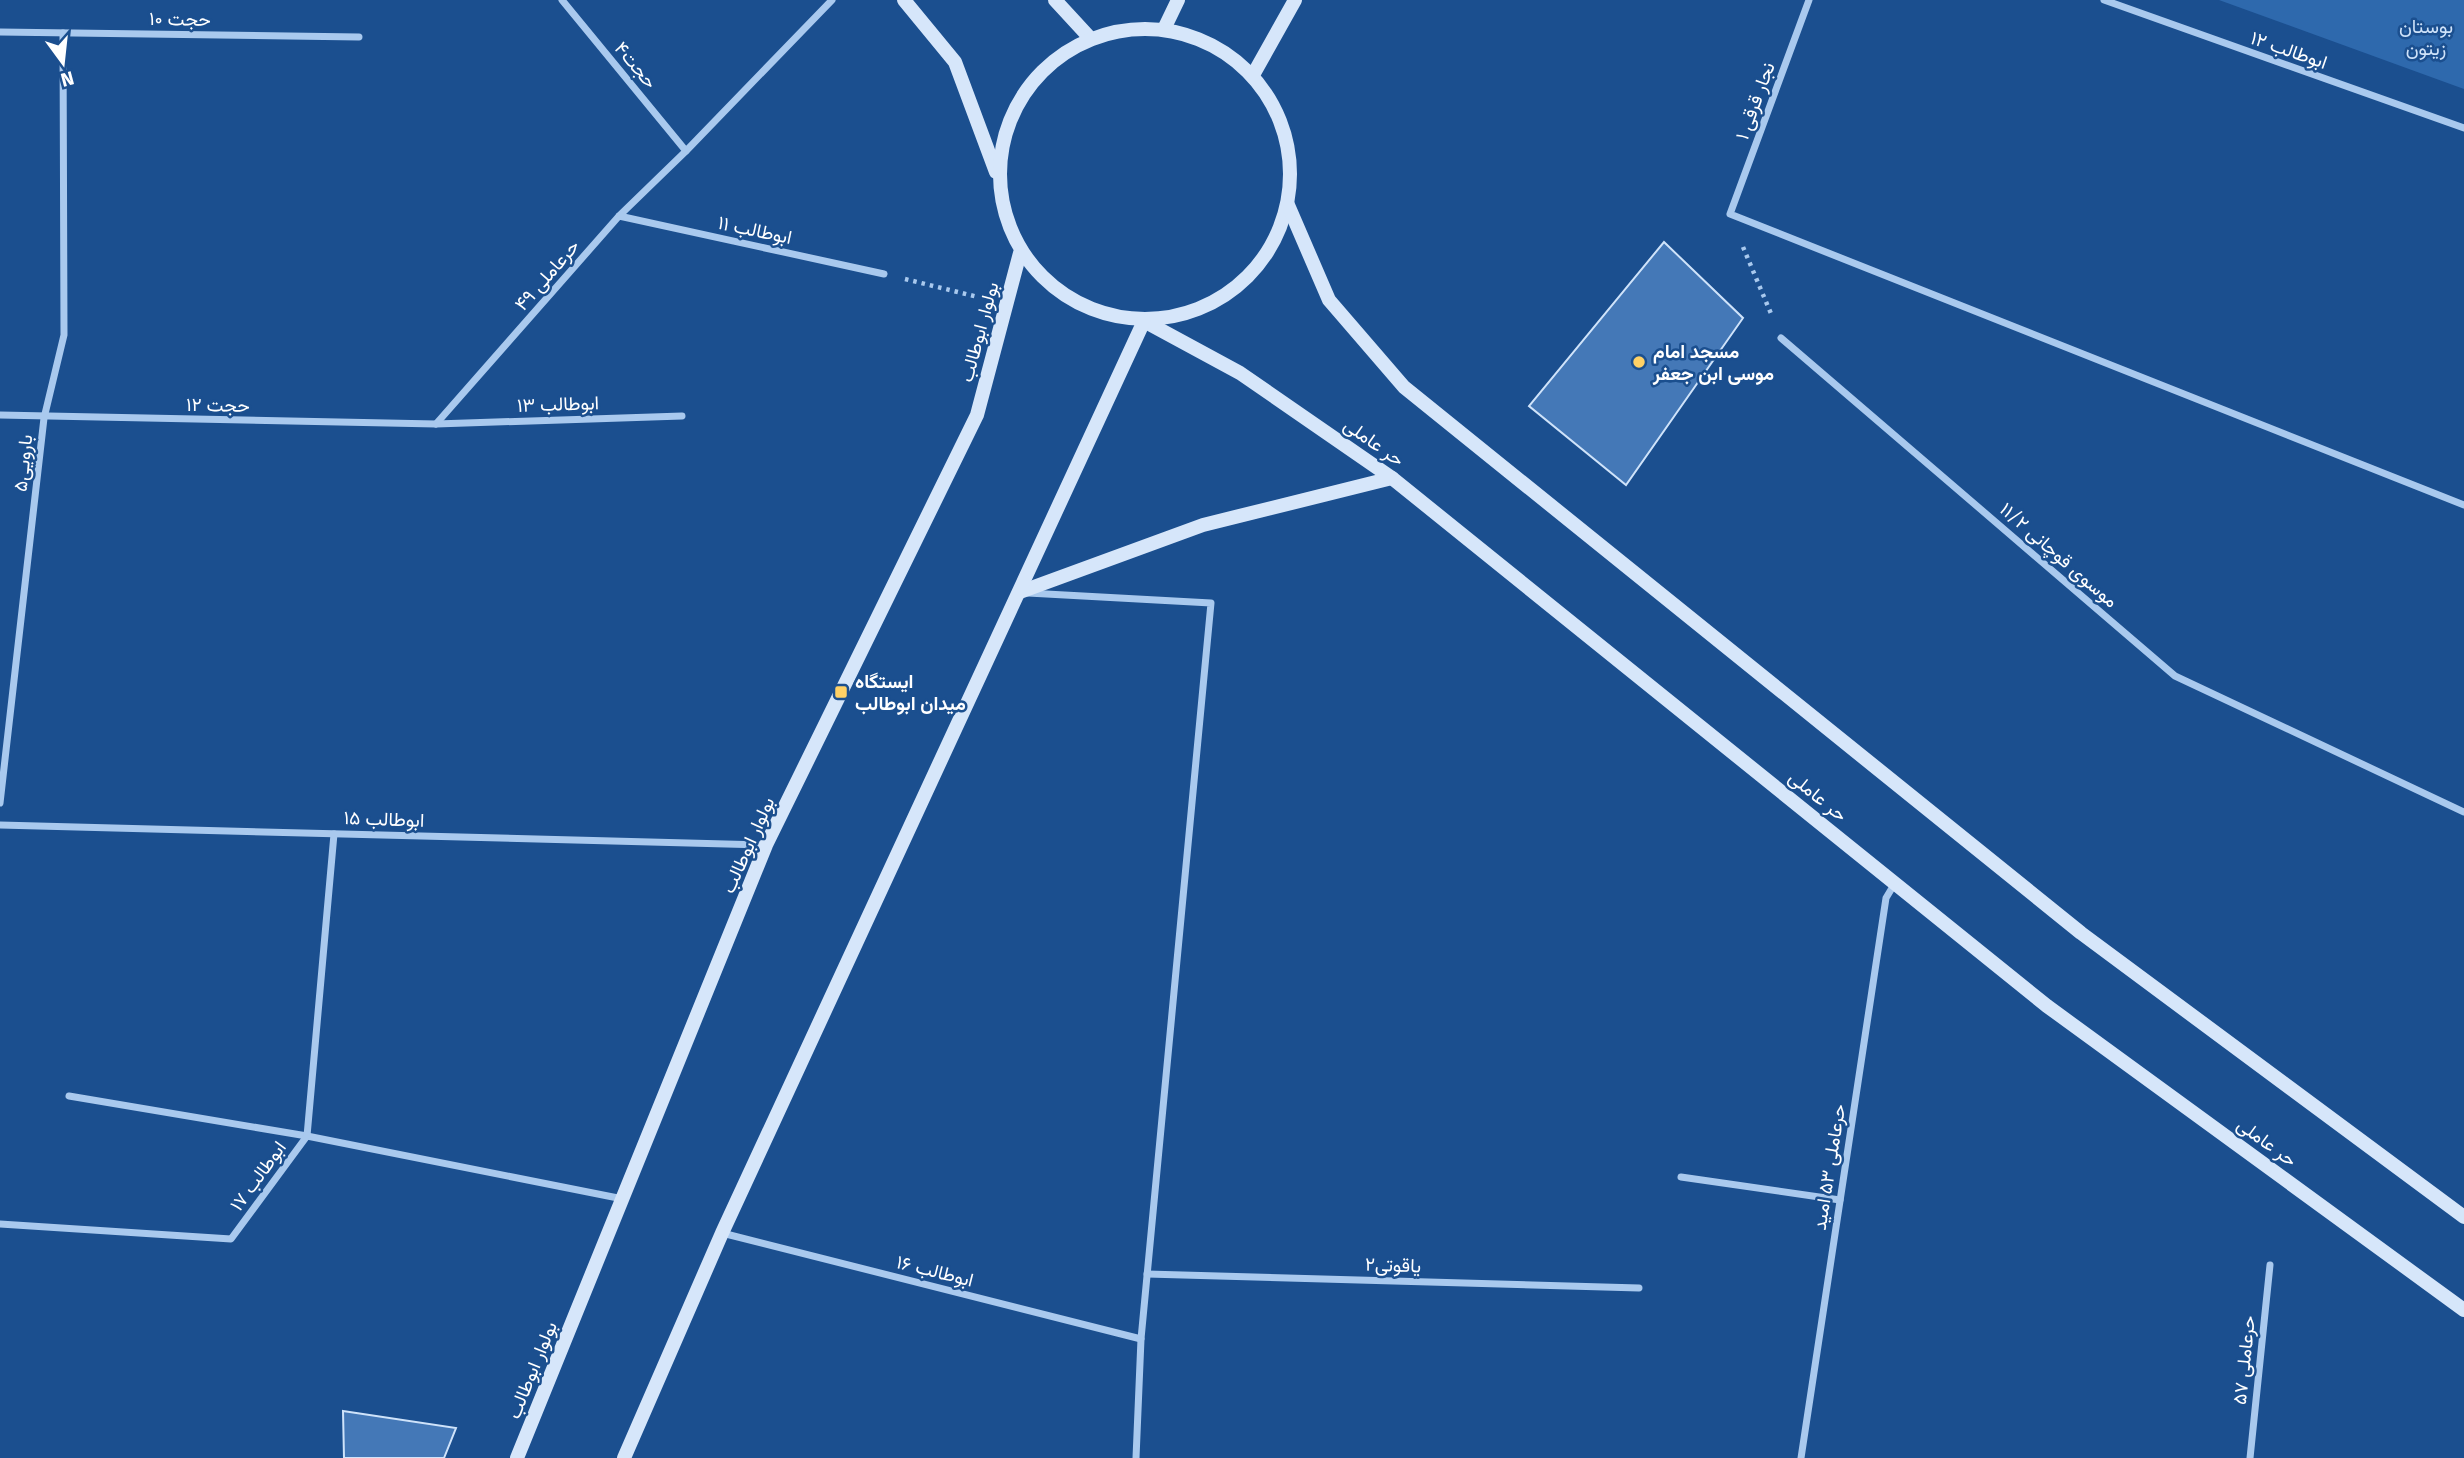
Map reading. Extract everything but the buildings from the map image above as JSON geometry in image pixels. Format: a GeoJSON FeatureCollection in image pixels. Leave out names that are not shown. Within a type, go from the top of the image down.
{"type":"FeatureCollection","features":[{"type":"Feature","properties":{"kind":"main road"},"geometry":{"type":"LineString","coordinates":[[904,0],[955,62],[997,174],[1020,253],[1053,289],[1096,313],[1144,321],[1209,306],[1260,265],[1288,205],[1291,159],[1279,114],[1253,75],[1213,44],[1164,29],[1090,38],[1042,69],[1009,117],[997,174]]}},
{"type":"Feature","properties":{"kind":"main road"},"geometry":{"type":"LineString","coordinates":[[1055,0],[1090,38]]}},
{"type":"Feature","properties":{"kind":"main road"},"geometry":{"type":"LineString","coordinates":[[1164,29],[1178,0]]}},
{"type":"Feature","properties":{"kind":"main road"},"geometry":{"type":"LineString","coordinates":[[1253,75],[1295,0]]}},
{"type":"Feature","properties":{"kind":"main road"},"geometry":{"type":"LineString","coordinates":[[1288,205],[1329,300],[1404,387],[2081,933],[2464,1217]]}},
{"type":"Feature","properties":{"kind":"main road","name":"بولوار ابوطالب"},"geometry":{"type":"LineString","coordinates":[[517,1458],[766,845],[977,415],[1020,253]]}},
{"type":"Feature","properties":{"kind":"main road"},"geometry":{"type":"LineString","coordinates":[[624,1458],[722,1233],[1144,321]]}},
{"type":"Feature","properties":{"kind":"main road","name":"حر عاملی"},"geometry":{"type":"LineString","coordinates":[[1144,321],[1240,373],[1392,478],[2047,1006],[2464,1310]]}},
{"type":"Feature","properties":{"kind":"main road"},"geometry":{"type":"LineString","coordinates":[[1020,592],[1203,525],[1392,478]]}},
{"type":"Feature","properties":{"kind":"street","name":"حجت۴"},"geometry":{"type":"LineString","coordinates":[[562,0],[686,151]]}},
{"type":"Feature","properties":{"kind":"street","name":"حرعاملی ۴۹"},"geometry":{"type":"LineString","coordinates":[[436,424],[619,216],[832,0]]}},
{"type":"Feature","properties":{"kind":"street","name":"نجار قرقی ۱"},"geometry":{"type":"LineString","coordinates":[[1730,214],[1809,0]]}},
{"type":"Feature","properties":{"kind":"street","name":"ابوطالب ۱۲"},"geometry":{"type":"LineString","coordinates":[[2104,0],[2126,4],[2464,128]]}},
{"type":"Feature","properties":{"kind":"street","name":"حجت ۱۰"},"geometry":{"type":"LineString","coordinates":[[0,32],[359,37]]}},
{"type":"Feature","properties":{"kind":"street","name":"بارویی۵"},"geometry":{"type":"LineString","coordinates":[[0,803],[44,418],[64,335],[63,33]]}},
{"type":"Feature","properties":{"kind":"street"},"geometry":{"type":"LineString","coordinates":[[1730,214],[2464,505]]}},
{"type":"Feature","properties":{"kind":"street","name":"ابوطالب ۱۱"},"geometry":{"type":"LineString","coordinates":[[619,216],[884,274]]}},
{"type":"Feature","properties":{"kind":"street","name":"موسوی قوچانی ۱۱/۲"},"geometry":{"type":"LineString","coordinates":[[1781,338],[2175,676],[2464,812]]}},
{"type":"Feature","properties":{"kind":"street","name":"حجت ۱۲"},"geometry":{"type":"LineString","coordinates":[[0,415],[436,424]]}},
{"type":"Feature","properties":{"kind":"street","name":"ابوطالب ۱۳"},"geometry":{"type":"LineString","coordinates":[[436,424],[682,416]]}},
{"type":"Feature","properties":{"kind":"street"},"geometry":{"type":"LineString","coordinates":[[1020,592],[1211,603],[1141,1339],[1136,1458]]}},
{"type":"Feature","properties":{"kind":"street","name":"ابوطالب ۱۵"},"geometry":{"type":"LineString","coordinates":[[0,825],[766,845]]}},
{"type":"Feature","properties":{"kind":"street"},"geometry":{"type":"LineString","coordinates":[[69,1096],[307,1136],[334,834]]}},
{"type":"Feature","properties":{"kind":"street","name":"حرعاملی ۵۳ امید"},"geometry":{"type":"LineString","coordinates":[[1801,1458],[1886,898],[1895,883]]}},
{"type":"Feature","properties":{"kind":"street","name":"ابوطالب ۱۷"},"geometry":{"type":"LineString","coordinates":[[0,1223],[232,1239],[307,1136],[623,1199]]}},
{"type":"Feature","properties":{"kind":"street"},"geometry":{"type":"LineString","coordinates":[[1681,1177],[1840,1200]]}},
{"type":"Feature","properties":{"kind":"street","name":"ابوطالب ۱۶"},"geometry":{"type":"LineString","coordinates":[[722,1233],[1141,1339]]}},
{"type":"Feature","properties":{"kind":"street","name":"حرعاملی ۵۷"},"geometry":{"type":"LineString","coordinates":[[2250,1458],[2270,1265]]}},
{"type":"Feature","properties":{"kind":"street","name":"یاقوتی۲"},"geometry":{"type":"LineString","coordinates":[[1147,1274],[1639,1288]]}},
{"type":"Feature","properties":{"kind":"path"},"geometry":{"type":"LineString","coordinates":[[1730,214],[1781,338]]}},
{"type":"Feature","properties":{"kind":"path"},"geometry":{"type":"LineString","coordinates":[[884,274],[1006,305]]}},
{"type":"Feature","properties":{"kind":"green space","name":"بوستان زیتون"},"geometry":{"type":"Polygon","coordinates":[[[2219,0],[2464,0],[2464,89],[2219,0]]]}},
{"type":"Feature","properties":{"kind":"place","name":"مسجد امام موسی ابن جعفر"},"geometry":{"type":"Point","coordinates":[1639,362]}},
{"type":"Feature","properties":{"kind":"place","name":"ایستگاه میدان ابوطالب"},"geometry":{"type":"Point","coordinates":[841,692]}}]}
